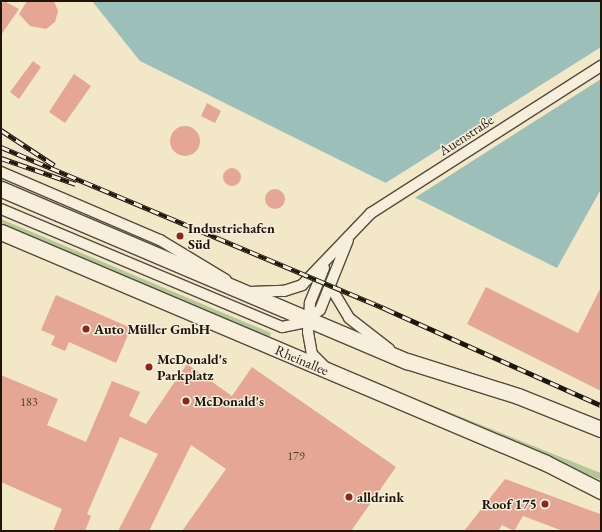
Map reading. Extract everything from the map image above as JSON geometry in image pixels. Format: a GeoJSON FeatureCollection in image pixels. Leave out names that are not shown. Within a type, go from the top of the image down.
{"type":"FeatureCollection","features":[{"type":"Feature","properties":{"kind":"main road"},"geometry":{"type":"LineString","coordinates":[[1,189],[407,361],[440,374],[518,396],[601,429]]}},
{"type":"Feature","properties":{"kind":"main road","name":"Rheinallee"},"geometry":{"type":"LineString","coordinates":[[1,232],[335,375],[546,463],[601,491]]}},
{"type":"Feature","properties":{"kind":"street","name":"Auenstraße"},"geometry":{"type":"LineString","coordinates":[[242,292],[294,289],[311,278],[351,232],[370,213],[601,66]]}},
{"type":"Feature","properties":{"kind":"street"},"geometry":{"type":"LineString","coordinates":[[1,172],[182,251],[242,292]]}},
{"type":"Feature","properties":{"kind":"street","name":"Rheinallee"},"geometry":{"type":"LineString","coordinates":[[1,209],[282,327]]}},
{"type":"Feature","properties":{"kind":"street","name":"Auenstraße"},"geometry":{"type":"LineString","coordinates":[[282,327],[295,326],[308,320],[320,310],[351,232]]}},
{"type":"Feature","properties":{"kind":"street","name":"Auenstraße"},"geometry":{"type":"LineString","coordinates":[[327,260],[313,296],[308,320],[312,354],[335,375]]}},
{"type":"Feature","properties":{"kind":"street"},"geometry":{"type":"LineString","coordinates":[[330,286],[349,318],[407,361]]}},
{"type":"Feature","properties":{"kind":"green space"},"geometry":{"type":"Polygon","coordinates":[[[1,219],[271,333],[269,338],[1,224],[1,219]]]}},
{"type":"Feature","properties":{"kind":"green space"},"geometry":{"type":"Polygon","coordinates":[[[386,391],[424,402],[601,473],[601,480],[386,391]]]}},
{"type":"Feature","properties":{"kind":"water"},"geometry":{"type":"Polygon","coordinates":[[[92,1],[601,1],[601,189],[557,268],[140,61],[92,1]]]}},
{"type":"Feature","properties":{"kind":"pier"},"geometry":{"type":"Polygon","coordinates":[[[601,47],[601,79],[413,199],[384,184],[601,47]]]}},
{"type":"Feature","properties":{"kind":"building"},"geometry":{"type":"Polygon","coordinates":[[[4,1],[19,9],[1,35],[1,6],[4,1]]]}},
{"type":"Feature","properties":{"kind":"building"},"geometry":{"type":"Polygon","coordinates":[[[27,1],[54,1],[58,11],[55,22],[46,29],[30,26],[19,14],[27,1]]]}},
{"type":"Feature","properties":{"kind":"building"},"geometry":{"type":"Polygon","coordinates":[[[33,61],[41,67],[19,99],[10,92],[33,61]]]}},
{"type":"Feature","properties":{"kind":"building"},"geometry":{"type":"Polygon","coordinates":[[[74,74],[91,86],[65,123],[49,112],[74,74]]]}},
{"type":"Feature","properties":{"kind":"building"},"geometry":{"type":"Polygon","coordinates":[[[207,103],[221,111],[215,123],[201,116],[207,103]]]}},
{"type":"Feature","properties":{"kind":"building"},"geometry":{"type":"Polygon","coordinates":[[[185,126],[196,130],[200,141],[196,152],[185,156],[174,152],[170,141],[174,130],[185,126]]]}},
{"type":"Feature","properties":{"kind":"building"},"geometry":{"type":"Polygon","coordinates":[[[232,168],[238,171],[241,177],[238,183],[232,186],[226,183],[223,177],[226,171],[232,168]]]}},
{"type":"Feature","properties":{"kind":"building"},"geometry":{"type":"Polygon","coordinates":[[[271,189],[279,189],[285,195],[285,203],[279,209],[271,209],[265,203],[265,195],[271,189]]]}},
{"type":"Feature","properties":{"kind":"building"},"geometry":{"type":"Polygon","coordinates":[[[486,287],[578,333],[601,287],[601,391],[467,324],[486,287]]]}},
{"type":"Feature","properties":{"kind":"building","name":"Auto Müller GmbH"},"geometry":{"type":"Polygon","coordinates":[[[56,295],[131,328],[116,363],[69,342],[65,351],[51,345],[55,336],[41,330],[56,295]]]}},
{"type":"Feature","properties":{"kind":"building"},"geometry":{"type":"Polygon","coordinates":[[[187,364],[232,396],[252,367],[396,467],[351,531],[182,531],[226,469],[191,445],[149,531],[118,531],[158,454],[120,437],[87,514],[91,516],[85,531],[53,531],[62,509],[1,482],[1,375],[58,399],[47,425],[86,442],[112,381],[140,392],[129,416],[146,424],[187,364]]]}},
{"type":"Feature","properties":{"kind":"building"},"geometry":{"type":"Polygon","coordinates":[[[505,479],[600,514],[601,531],[563,531],[523,516],[514,531],[502,525],[498,531],[464,531],[505,479]]]}},
{"type":"Feature","properties":{"kind":"railway"},"geometry":{"type":"LineString","coordinates":[[1,130],[54,165]]}},
{"type":"Feature","properties":{"kind":"railway"},"geometry":{"type":"LineString","coordinates":[[1,147],[386,309],[601,405]]}},
{"type":"Feature","properties":{"kind":"railway"},"geometry":{"type":"LineString","coordinates":[[1,158],[76,184]]}},
{"type":"Feature","properties":{"kind":"place","name":"Industriehafen Süd"},"geometry":{"type":"Point","coordinates":[180,236]}},
{"type":"Feature","properties":{"kind":"place","name":"Auto Müller GmbH"},"geometry":{"type":"Point","coordinates":[86,329]}},
{"type":"Feature","properties":{"kind":"place","name":"McDonald's Parkplatz"},"geometry":{"type":"Point","coordinates":[149,367]}},
{"type":"Feature","properties":{"kind":"place","name":"McDonald's"},"geometry":{"type":"Point","coordinates":[186,401]}},
{"type":"Feature","properties":{"kind":"place","name":"alldrink"},"geometry":{"type":"Point","coordinates":[349,497]}},
{"type":"Feature","properties":{"kind":"place","name":"Roof 175"},"geometry":{"type":"Point","coordinates":[545,504]}}]}
